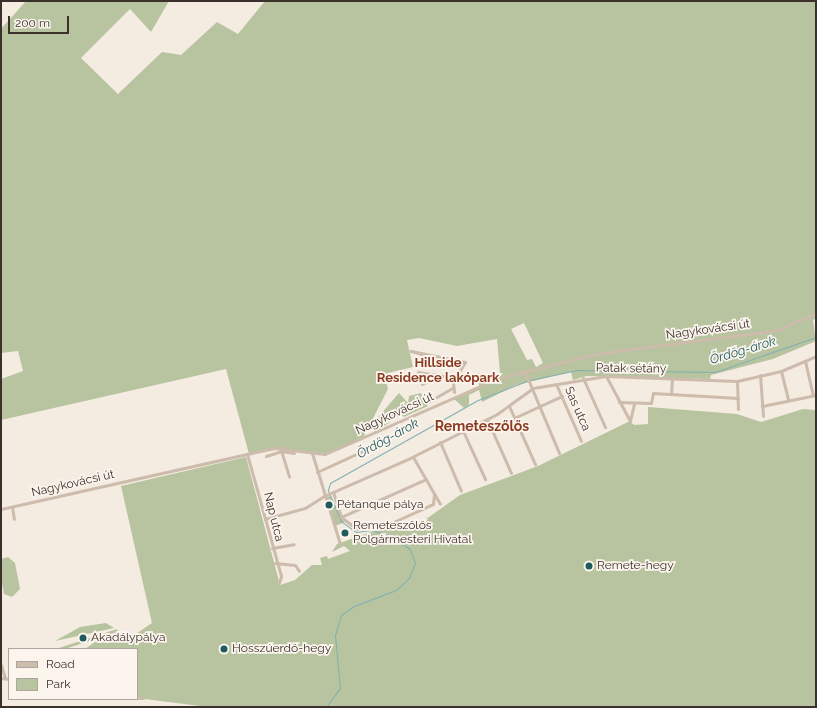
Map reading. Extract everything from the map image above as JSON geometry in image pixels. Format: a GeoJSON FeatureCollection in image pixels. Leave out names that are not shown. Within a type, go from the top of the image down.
{"type":"FeatureCollection","features":[{"type":"Feature","properties":{"kind":"street","name":"Nagykovácsi út"},"geometry":{"type":"LineString","coordinates":[[1,509],[247,454],[280,449],[312,453],[329,453],[480,385],[525,372],[601,353],[778,330],[816,313]]}},
{"type":"Feature","properties":{"kind":"street"},"geometry":{"type":"LineString","coordinates":[[425,355],[465,362],[456,378],[453,390],[428,402]]}},
{"type":"Feature","properties":{"kind":"street","name":"Patak sétány"},"geometry":{"type":"LineString","coordinates":[[266,519],[305,508],[325,495],[413,457],[487,419],[509,406],[530,389],[583,378],[606,376],[737,381],[781,371],[816,356]]}},
{"type":"Feature","properties":{"kind":"street"},"geometry":{"type":"LineString","coordinates":[[762,406],[814,395],[806,361]]}},
{"type":"Feature","properties":{"kind":"street"},"geometry":{"type":"LineString","coordinates":[[781,371],[788,400]]}},
{"type":"Feature","properties":{"kind":"street"},"geometry":{"type":"LineString","coordinates":[[418,372],[456,378]]}},
{"type":"Feature","properties":{"kind":"street"},"geometry":{"type":"LineString","coordinates":[[525,372],[530,389],[559,453]]}},
{"type":"Feature","properties":{"kind":"street"},"geometry":{"type":"LineString","coordinates":[[760,375],[763,416]]}},
{"type":"Feature","properties":{"kind":"street"},"geometry":{"type":"LineString","coordinates":[[422,384],[438,376]]}},
{"type":"Feature","properties":{"kind":"street"},"geometry":{"type":"LineString","coordinates":[[606,376],[627,419],[632,420],[634,403]]}},
{"type":"Feature","properties":{"kind":"street"},"geometry":{"type":"LineString","coordinates":[[583,378],[605,427]]}},
{"type":"Feature","properties":{"kind":"street"},"geometry":{"type":"LineString","coordinates":[[671,394],[672,379]]}},
{"type":"Feature","properties":{"kind":"street"},"geometry":{"type":"LineString","coordinates":[[737,381],[738,409]]}},
{"type":"Feature","properties":{"kind":"street","name":"Sas utca"},"geometry":{"type":"LineString","coordinates":[[556,384],[581,441]]}},
{"type":"Feature","properties":{"kind":"street"},"geometry":{"type":"LineString","coordinates":[[619,402],[651,403],[653,393],[738,398]]}},
{"type":"Feature","properties":{"kind":"street"},"geometry":{"type":"LineString","coordinates":[[514,418],[562,396]]}},
{"type":"Feature","properties":{"kind":"street"},"geometry":{"type":"LineString","coordinates":[[509,406],[535,464]]}},
{"type":"Feature","properties":{"kind":"street"},"geometry":{"type":"LineString","coordinates":[[487,419],[511,473]]}},
{"type":"Feature","properties":{"kind":"street"},"geometry":{"type":"LineString","coordinates":[[463,431],[485,480]]}},
{"type":"Feature","properties":{"kind":"street"},"geometry":{"type":"LineString","coordinates":[[440,442],[461,491]]}},
{"type":"Feature","properties":{"kind":"street"},"geometry":{"type":"LineString","coordinates":[[266,456],[280,449],[294,453]]}},
{"type":"Feature","properties":{"kind":"street"},"geometry":{"type":"LineString","coordinates":[[280,449],[288,476]]}},
{"type":"Feature","properties":{"kind":"street"},"geometry":{"type":"LineString","coordinates":[[317,472],[365,450]]}},
{"type":"Feature","properties":{"kind":"street"},"geometry":{"type":"LineString","coordinates":[[312,453],[340,544]]}},
{"type":"Feature","properties":{"kind":"street","name":"Nap utca"},"geometry":{"type":"LineString","coordinates":[[247,454],[266,519],[279,583]]}},
{"type":"Feature","properties":{"kind":"street"},"geometry":{"type":"LineString","coordinates":[[413,457],[440,504]]}},
{"type":"Feature","properties":{"kind":"street"},"geometry":{"type":"LineString","coordinates":[[341,517],[426,479]]}},
{"type":"Feature","properties":{"kind":"street"},"geometry":{"type":"LineString","coordinates":[[333,492],[341,517],[359,528],[389,524],[433,504],[434,495]]}},
{"type":"Feature","properties":{"kind":"street"},"geometry":{"type":"LineString","coordinates":[[12,507],[14,519]]}},
{"type":"Feature","properties":{"kind":"street"},"geometry":{"type":"LineString","coordinates":[[272,548],[294,544]]}},
{"type":"Feature","properties":{"kind":"street"},"geometry":{"type":"LineString","coordinates":[[275,563],[295,565],[299,571]]}},
{"type":"Feature","properties":{"kind":"street"},"geometry":{"type":"LineString","coordinates":[[1,665],[7,678],[1,678]]}},
{"type":"Feature","properties":{"kind":"street"},"geometry":{"type":"LineString","coordinates":[[138,698],[143,698]]}},
{"type":"Feature","properties":{"kind":"green space"},"geometry":{"type":"Polygon","coordinates":[[[26,1],[169,1],[151,32],[130,9],[81,58],[118,94],[162,52],[181,55],[217,22],[238,34],[265,1],[816,1],[816,318],[813,320],[816,341],[773,359],[711,375],[710,379],[587,376],[573,380],[571,372],[516,385],[482,402],[479,390],[469,395],[469,405],[464,408],[454,399],[479,386],[479,381],[500,373],[497,339],[457,346],[419,338],[407,340],[413,367],[384,374],[388,389],[362,440],[321,455],[279,449],[249,454],[226,369],[1,420],[1,379],[23,371],[18,351],[1,353],[1,29],[26,1]],[[524,323],[511,329],[527,360],[532,359],[536,367],[543,363],[524,323]]]}},
{"type":"Feature","properties":{"kind":"green space"},"geometry":{"type":"Polygon","coordinates":[[[399,393],[408,403],[409,396],[421,393],[428,406],[404,417],[401,414],[375,433],[374,422],[399,393]]]}},
{"type":"Feature","properties":{"kind":"green space"},"geometry":{"type":"Polygon","coordinates":[[[648,407],[737,414],[761,422],[803,409],[816,410],[816,707],[208,707],[138,698],[138,648],[86,648],[95,642],[133,636],[152,623],[121,486],[246,457],[280,585],[295,580],[312,565],[322,565],[320,558],[327,556],[328,559],[350,551],[344,546],[332,552],[337,544],[388,526],[415,527],[460,495],[538,466],[630,421],[634,425],[648,424],[648,407]]]}},
{"type":"Feature","properties":{"kind":"green space"},"geometry":{"type":"Polygon","coordinates":[[[330,496],[345,522],[335,526],[326,497],[330,496]]]}},
{"type":"Feature","properties":{"kind":"green space"},"geometry":{"type":"Polygon","coordinates":[[[8,557],[15,563],[20,589],[12,597],[4,594],[1,578],[1,559],[8,557]]]}},
{"type":"Feature","properties":{"kind":"green space"},"geometry":{"type":"Polygon","coordinates":[[[106,623],[114,628],[55,641],[80,627],[106,623]]]}},
{"type":"Feature","properties":{"kind":"green space"},"geometry":{"type":"Polygon","coordinates":[[[117,629],[118,632],[68,648],[59,648],[117,629]]]}},
{"type":"Feature","properties":{"kind":"waterway","name":"Ördög-árok"},"geometry":{"type":"LineString","coordinates":[[530,380],[577,370],[715,372],[816,337]]}},
{"type":"Feature","properties":{"kind":"waterway","name":"Ördög-árok"},"geometry":{"type":"LineString","coordinates":[[326,707],[340,688],[335,635],[341,615],[354,606],[396,590],[409,578],[415,563],[410,549],[390,536],[371,530],[356,532],[341,521],[328,490],[330,483],[478,400],[527,381]]}},
{"type":"Feature","properties":{"kind":"place","name":"Pétanque pálya"},"geometry":{"type":"Point","coordinates":[329,505]}},
{"type":"Feature","properties":{"kind":"place","name":"Remeteszőlős Polgármesteri Hivatal"},"geometry":{"type":"Point","coordinates":[345,533]}},
{"type":"Feature","properties":{"kind":"place","name":"Remete-hegy"},"geometry":{"type":"Point","coordinates":[589,566]}},
{"type":"Feature","properties":{"kind":"place","name":"Akadálypálya"},"geometry":{"type":"Point","coordinates":[83,638]}},
{"type":"Feature","properties":{"kind":"place","name":"Hosszúerdő-hegy"},"geometry":{"type":"Point","coordinates":[224,649]}},
{"type":"Feature","properties":{"kind":"district","name":"Hillside Residence lakópark"},"geometry":{"type":"Point","coordinates":[438,372]}},
{"type":"Feature","properties":{"kind":"district","name":"Remeteszőlős"},"geometry":{"type":"Point","coordinates":[482,426]}}]}
